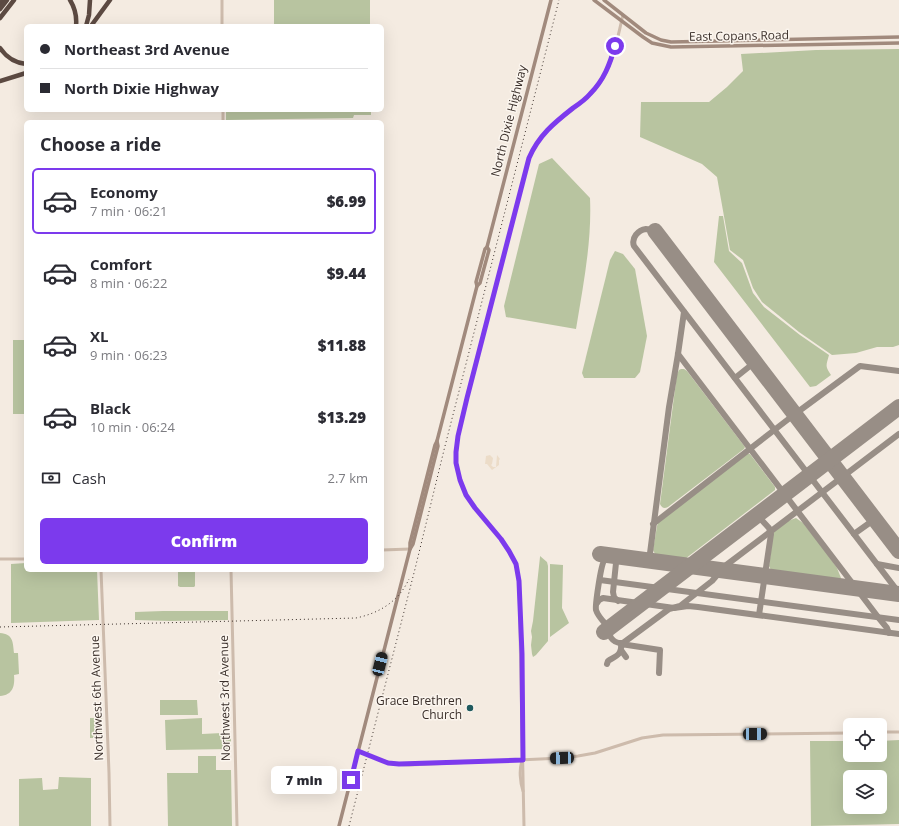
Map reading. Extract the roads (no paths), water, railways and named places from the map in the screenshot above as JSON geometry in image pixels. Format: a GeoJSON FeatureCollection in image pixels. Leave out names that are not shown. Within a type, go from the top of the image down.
{"type":"FeatureCollection","features":[{"type":"Feature","properties":{"kind":"highway"},"geometry":{"type":"LineString","coordinates":[[0,4],[3,0]]}},
{"type":"Feature","properties":{"kind":"highway"},"geometry":{"type":"LineString","coordinates":[[0,10],[7,0]]}},
{"type":"Feature","properties":{"kind":"highway"},"geometry":{"type":"LineString","coordinates":[[0,18],[14,0]]}},
{"type":"Feature","properties":{"kind":"highway"},"geometry":{"type":"LineString","coordinates":[[70,0],[76,14],[76,24]]}},
{"type":"Feature","properties":{"kind":"highway"},"geometry":{"type":"LineString","coordinates":[[86,24],[90,0]]}},
{"type":"Feature","properties":{"kind":"highway"},"geometry":{"type":"LineString","coordinates":[[92,24],[110,0]]}},
{"type":"Feature","properties":{"kind":"highway"},"geometry":{"type":"LineString","coordinates":[[0,48],[5,55],[11,59],[24,64]]}},
{"type":"Feature","properties":{"kind":"highway"},"geometry":{"type":"LineString","coordinates":[[0,81],[24,74]]}},
{"type":"Feature","properties":{"kind":"main road","name":"North Dixie Highway"},"geometry":{"type":"LineString","coordinates":[[339,826],[435,445],[477,286],[480,283],[487,256],[487,247],[551,0]]}},
{"type":"Feature","properties":{"kind":"main road","name":"East Copans Road"},"geometry":{"type":"LineString","coordinates":[[594,0],[652,43],[670,47],[899,43]]}},
{"type":"Feature","properties":{"kind":"main road","name":"East Copans Road"},"geometry":{"type":"LineString","coordinates":[[604,0],[654,38],[671,42],[899,37]]}},
{"type":"Feature","properties":{"kind":"street"},"geometry":{"type":"LineString","coordinates":[[222,0],[222,24]]}},
{"type":"Feature","properties":{"kind":"street"},"geometry":{"type":"LineString","coordinates":[[524,826],[522,654],[519,581],[516,564],[501,539],[466,495],[460,480],[456,463],[456,448],[469,390],[529,158],[536,143],[549,128],[589,96],[599,84],[607,70],[623,15]]}},
{"type":"Feature","properties":{"kind":"street"},"geometry":{"type":"LineString","coordinates":[[384,550],[410,549]]}},
{"type":"Feature","properties":{"kind":"street"},"geometry":{"type":"LineString","coordinates":[[0,559],[24,559]]}},
{"type":"Feature","properties":{"kind":"street","name":"Northwest 6th Avenue"},"geometry":{"type":"LineString","coordinates":[[101,572],[110,826]]}},
{"type":"Feature","properties":{"kind":"street","name":"Northwest 3rd Avenue"},"geometry":{"type":"LineString","coordinates":[[232,572],[237,826]]}},
{"type":"Feature","properties":{"kind":"street"},"geometry":{"type":"LineString","coordinates":[[887,732],[899,732]]}},
{"type":"Feature","properties":{"kind":"street"},"geometry":{"type":"LineString","coordinates":[[358,751],[388,763],[399,764],[523,760],[562,758],[595,753],[642,738],[663,735],[843,733]]}},
{"type":"Feature","properties":{"kind":"railway"},"geometry":{"type":"LineString","coordinates":[[349,826],[559,0]]}},
{"type":"Feature","properties":{"kind":"railway"},"geometry":{"type":"LineString","coordinates":[[0,627],[356,618],[373,613],[388,605],[400,594],[409,579]]}},
{"type":"Feature","properties":{"kind":"place","name":"Grace Brethren Church"},"geometry":{"type":"Point","coordinates":[470,708]}}]}
